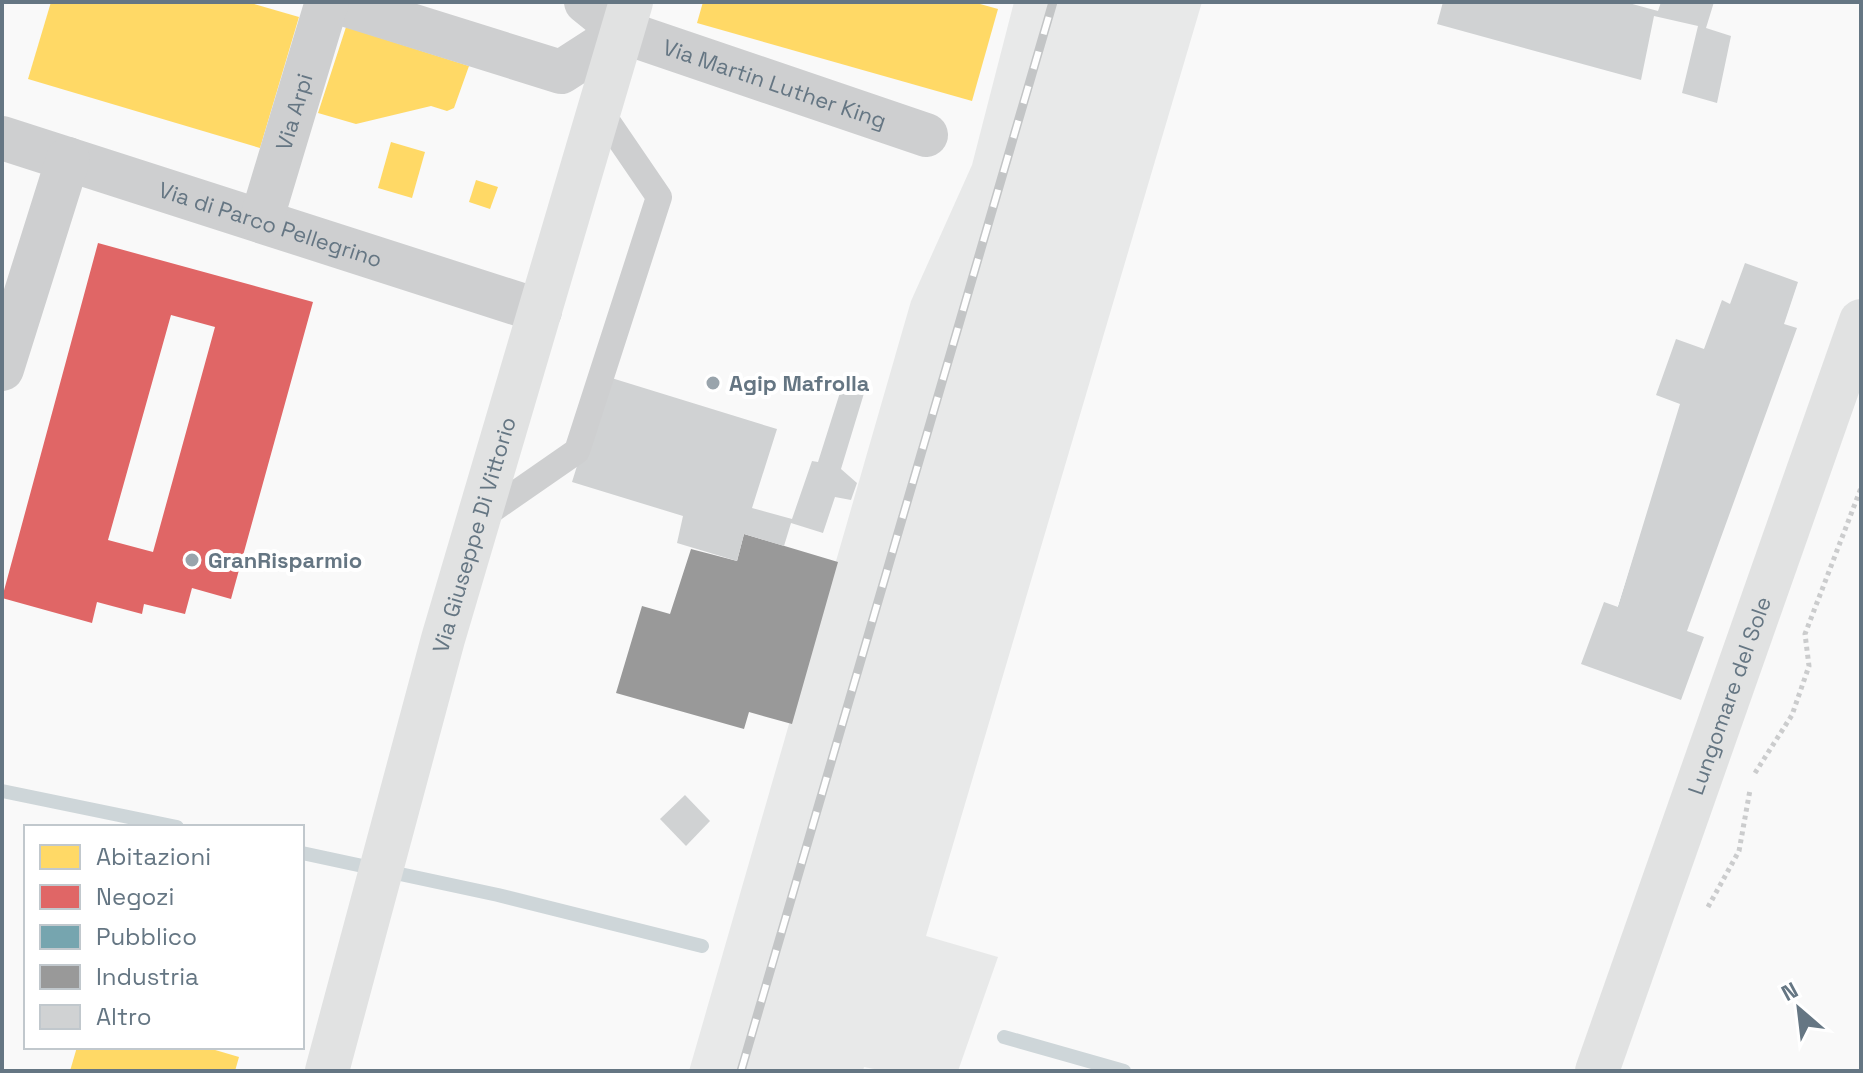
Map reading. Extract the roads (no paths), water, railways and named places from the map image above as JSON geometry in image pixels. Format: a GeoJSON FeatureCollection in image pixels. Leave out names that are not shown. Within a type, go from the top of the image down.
{"type":"FeatureCollection","features":[{"type":"Feature","properties":{"kind":"main road","name":"Via Giuseppe Di Vittorio"},"geometry":{"type":"LineString","coordinates":[[328,1068],[443,639],[627,17]]}},
{"type":"Feature","properties":{"kind":"main road","name":"Lungomare del Sole"},"geometry":{"type":"LineString","coordinates":[[1597,1071],[1861,321]]}},
{"type":"Feature","properties":{"kind":"street","name":"Via Arpi"},"geometry":{"type":"LineString","coordinates":[[261,221],[327,2]]}},
{"type":"Feature","properties":{"kind":"street"},"geometry":{"type":"LineString","coordinates":[[337,2],[561,72],[627,17]]}},
{"type":"Feature","properties":{"kind":"street","name":"Via Martin Luther King"},"geometry":{"type":"LineString","coordinates":[[586,2],[926,135]]}},
{"type":"Feature","properties":{"kind":"street","name":"Via di Parco Pellegrino"},"geometry":{"type":"LineString","coordinates":[[2,138],[540,311]]}},
{"type":"Feature","properties":{"kind":"street"},"geometry":{"type":"LineString","coordinates":[[2,369],[68,159]]}},
{"type":"Feature","properties":{"kind":"lane"},"geometry":{"type":"LineString","coordinates":[[479,519],[577,451],[659,197],[601,112]]}},
{"type":"Feature","properties":{"kind":"waterway"},"geometry":{"type":"LineString","coordinates":[[2,791],[167,825]]}},
{"type":"Feature","properties":{"kind":"waterway"},"geometry":{"type":"LineString","coordinates":[[304,853],[498,895],[702,946]]}},
{"type":"Feature","properties":{"kind":"waterway"},"geometry":{"type":"LineString","coordinates":[[1004,1037],[1124,1071]]}},
{"type":"Feature","properties":{"kind":"railway"},"geometry":{"type":"LineString","coordinates":[[741,1071],[1053,2]]}},
{"type":"Feature","properties":{"kind":"place","name":"Agip Mafrolla"},"geometry":{"type":"Point","coordinates":[713,383]}},
{"type":"Feature","properties":{"kind":"place","name":"GranRisparmio"},"geometry":{"type":"Point","coordinates":[192,560]}}]}
